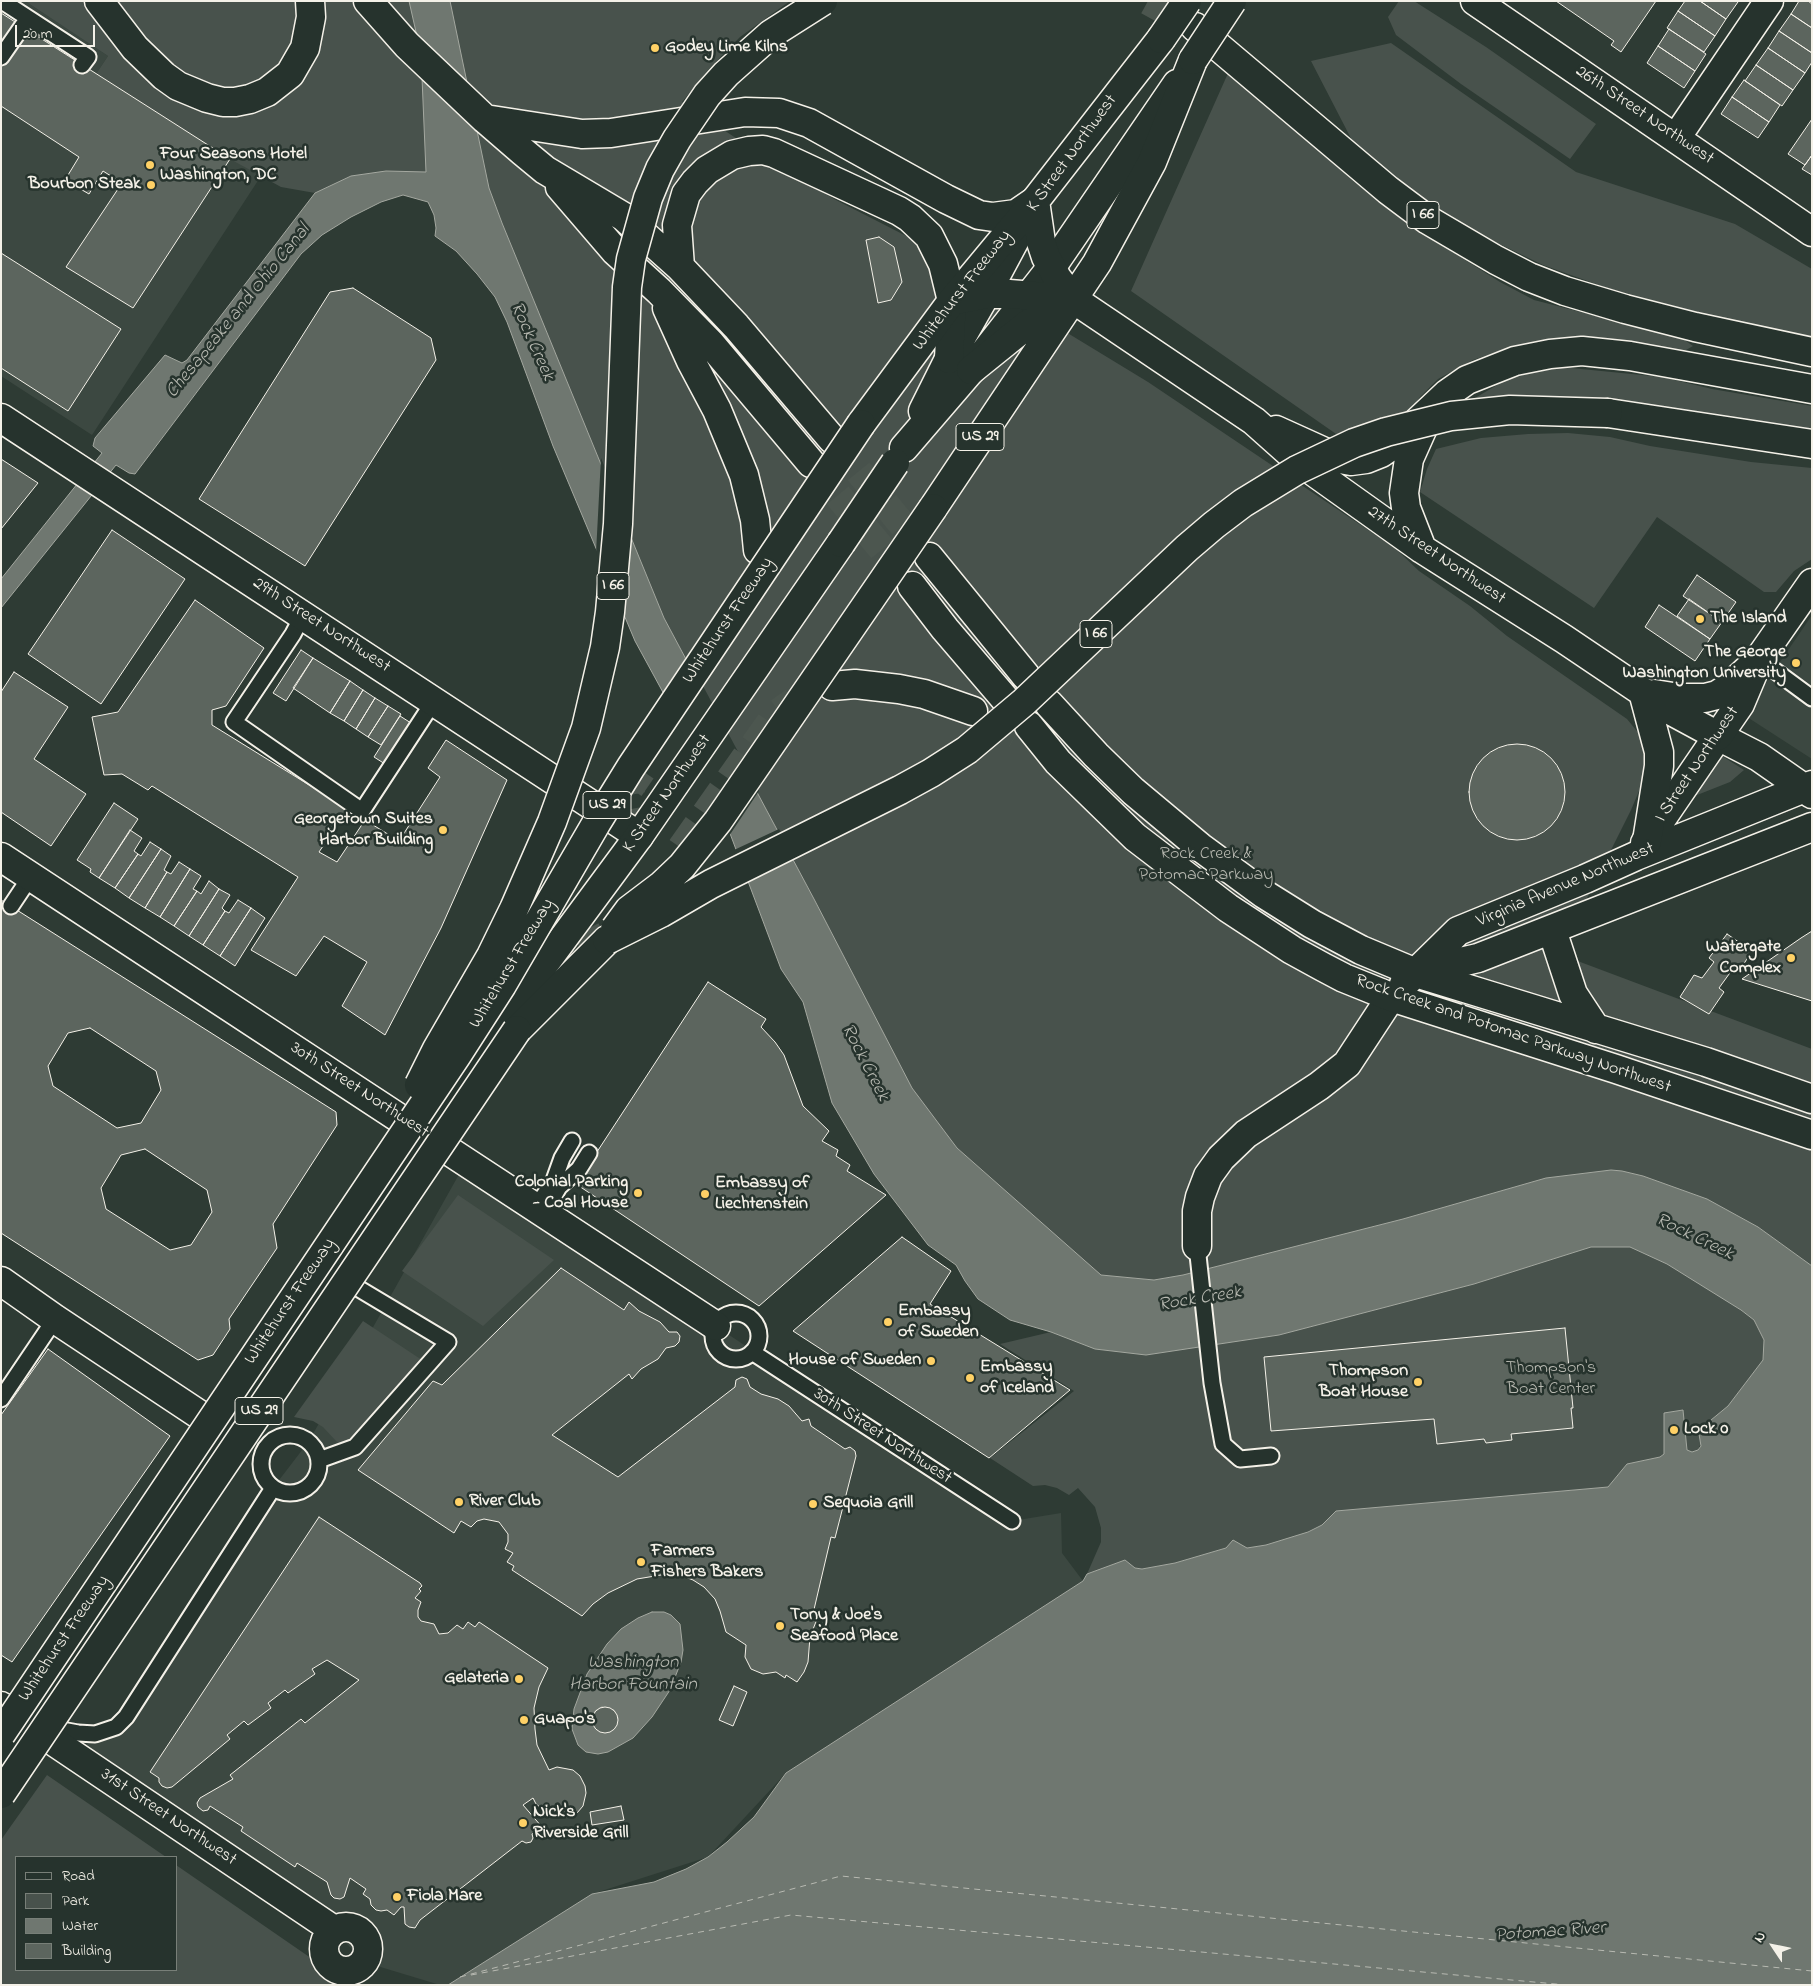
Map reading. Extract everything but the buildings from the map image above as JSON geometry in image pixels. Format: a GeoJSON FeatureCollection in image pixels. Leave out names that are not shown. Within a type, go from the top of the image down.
{"type":"FeatureCollection","features":[{"type":"Feature","properties":{"kind":"main road"},"geometry":{"type":"LineString","coordinates":[[99,1],[135,48],[164,76],[178,86],[207,98],[223,102],[236,102],[267,92],[290,74],[305,48],[311,17],[310,1]]}},
{"type":"Feature","properties":{"kind":"main road"},"geometry":{"type":"LineString","coordinates":[[368,1],[407,45],[485,119],[545,170],[615,251],[659,290],[710,343],[811,463]]}},
{"type":"Feature","properties":{"kind":"main road","name":"I 66"},"geometry":{"type":"LineString","coordinates":[[364,1193],[437,1049],[491,956],[514,909],[552,822],[586,728],[605,646],[610,612],[618,524],[627,287],[631,259],[648,198],[660,169],[677,139],[707,95],[726,74],[771,34],[824,1]]}},
{"type":"Feature","properties":{"kind":"main road","name":"K Street Northwest"},"geometry":{"type":"LineString","coordinates":[[960,365],[986,294],[1035,201],[1187,1]]}},
{"type":"Feature","properties":{"kind":"main road","name":"K Street Northwest"},"geometry":{"type":"LineString","coordinates":[[1073,299],[1098,263],[1143,155],[1193,60],[1232,1]]}},
{"type":"Feature","properties":{"kind":"main road","name":"26th Street Northwest"},"geometry":{"type":"LineString","coordinates":[[1475,1],[1812,232]]}},
{"type":"Feature","properties":{"kind":"main road"},"geometry":{"type":"LineString","coordinates":[[1676,138],[1769,1]]}},
{"type":"Feature","properties":{"kind":"main road","name":"I 66"},"geometry":{"type":"LineString","coordinates":[[1195,27],[1388,190],[1428,220],[1496,260],[1565,291],[1625,309],[1695,327],[1812,352]]}},
{"type":"Feature","properties":{"kind":"main road"},"geometry":{"type":"LineString","coordinates":[[485,119],[582,134],[611,133],[745,112],[778,113],[809,123],[946,199],[979,215],[994,217],[1016,214],[1035,201],[1041,242],[1051,268],[1073,299]]}},
{"type":"Feature","properties":{"kind":"main road"},"geometry":{"type":"LineString","coordinates":[[680,267],[677,225],[686,194],[706,170],[732,155],[763,150],[789,158],[899,211],[910,218],[928,236],[943,264],[952,301],[960,365],[1073,299]]}},
{"type":"Feature","properties":{"kind":"main road","name":"K Street Northwest"},"geometry":{"type":"LineString","coordinates":[[1,1761],[423,1133],[477,1055],[687,768],[960,365],[1030,295],[1143,155]]}},
{"type":"Feature","properties":{"kind":"main road"},"geometry":{"type":"LineString","coordinates":[[545,170],[624,216],[680,267],[736,326],[832,438]]}},
{"type":"Feature","properties":{"kind":"main road","name":"Whitehurst Freeway"},"geometry":{"type":"LineString","coordinates":[[1,1734],[502,985],[631,767],[862,424],[952,301],[1035,201]]}},
{"type":"Feature","properties":{"kind":"main road"},"geometry":{"type":"LineString","coordinates":[[659,290],[691,361],[717,410],[744,475],[755,520],[758,550]]}},
{"type":"Feature","properties":{"kind":"main road"},"geometry":{"type":"LineString","coordinates":[[952,301],[986,294],[1030,295],[1073,299]]}},
{"type":"Feature","properties":{"kind":"main road","name":"Whitehurst Freeway"},"geometry":{"type":"LineString","coordinates":[[1,1794],[517,1030],[607,940],[629,910],[662,885],[682,866],[718,821],[933,508],[1073,299]]}},
{"type":"Feature","properties":{"kind":"main road","name":"27th Street Northwest"},"geometry":{"type":"LineString","coordinates":[[1073,299],[1254,421],[1300,462],[1422,549],[1556,634],[1668,709],[1759,757],[1809,790]]}},
{"type":"Feature","properties":{"kind":"main road"},"geometry":{"type":"LineString","coordinates":[[1254,421],[1340,459],[1351,461],[1366,459],[1381,453],[1394,444],[1447,394],[1467,380],[1515,361],[1550,354],[1582,351],[1630,356],[1812,389]]}},
{"type":"Feature","properties":{"kind":"main road"},"geometry":{"type":"LineString","coordinates":[[1422,549],[1406,508],[1404,493],[1409,459],[1431,409]]}},
{"type":"Feature","properties":{"kind":"main road","name":"I 66"},"geometry":{"type":"LineString","coordinates":[[607,940],[661,913],[712,884],[900,790],[967,750],[1024,702],[1214,525],[1243,503],[1297,470],[1346,447],[1386,432],[1450,416],[1510,410],[1608,413],[1812,444]]}},
{"type":"Feature","properties":{"kind":"main road","name":"29th Street Northwest"},"geometry":{"type":"LineString","coordinates":[[1,418],[639,836]]}},
{"type":"Feature","properties":{"kind":"main road"},"geometry":{"type":"LineString","coordinates":[[928,557],[1026,676]]}},
{"type":"Feature","properties":{"kind":"main road"},"geometry":{"type":"LineString","coordinates":[[912,586],[945,629],[1005,698]]}},
{"type":"Feature","properties":{"kind":"main road","name":"I Street Northwest"},"geometry":{"type":"LineString","coordinates":[[1601,910],[1641,848],[1740,704],[1758,659],[1809,587]]}},
{"type":"Feature","properties":{"kind":"main road"},"geometry":{"type":"LineString","coordinates":[[1641,848],[1659,766],[1659,752],[1643,692],[1679,698],[1705,698],[1728,688],[1758,659]]}},
{"type":"Feature","properties":{"kind":"main road"},"geometry":{"type":"LineString","coordinates":[[832,686],[855,684],[892,688],[924,694],[973,711]]}},
{"type":"Feature","properties":{"kind":"main road","name":"Rock Creek and Potomac Parkway Northwest"},"geometry":{"type":"LineString","coordinates":[[1049,704],[1132,791],[1233,873],[1325,932],[1361,950],[1416,972],[1706,1062],[1812,1099]]}},
{"type":"Feature","properties":{"kind":"main road","name":"Rock Creek and Potomac Parkway Northwest"},"geometry":{"type":"LineString","coordinates":[[1022,730],[1058,762],[1135,837],[1228,908],[1292,950],[1322,967],[1390,997],[1598,1063],[1812,1135]]}},
{"type":"Feature","properties":{"kind":"main road","name":"Virginia Avenue Northwest"},"geometry":{"type":"LineString","coordinates":[[1197,1246],[1197,1211],[1200,1197],[1208,1176],[1221,1158],[1246,1134],[1319,1086],[1347,1064],[1390,997],[1458,931],[1585,879],[1641,848],[1809,790]]}},
{"type":"Feature","properties":{"kind":"main road","name":"Virginia Avenue Northwest"},"geometry":{"type":"LineString","coordinates":[[1416,972],[1478,958],[1812,827]]}},
{"type":"Feature","properties":{"kind":"main road","name":"30th Street Northwest"},"geometry":{"type":"LineString","coordinates":[[1,857],[716,1326]]}},
{"type":"Feature","properties":{"kind":"main road"},"geometry":{"type":"LineString","coordinates":[[1552,930],[1573,994],[1596,1029]]}},
{"type":"Feature","properties":{"kind":"main road"},"geometry":{"type":"LineString","coordinates":[[1,1281],[224,1431]]}},
{"type":"Feature","properties":{"kind":"main road","name":"31st Street Northwest"},"geometry":{"type":"LineString","coordinates":[[1,1706],[334,1930]]}},
{"type":"Feature","properties":{"kind":"lane"},"geometry":{"type":"LineString","coordinates":[[2,1],[88,57],[82,65]]}},
{"type":"Feature","properties":{"kind":"lane"},"geometry":{"type":"LineString","coordinates":[[1,58],[28,18]]}},
{"type":"Feature","properties":{"kind":"lane"},"geometry":{"type":"LineString","coordinates":[[303,615],[293,634],[234,722],[362,812],[434,701]]}},
{"type":"Feature","properties":{"kind":"lane"},"geometry":{"type":"LineString","coordinates":[[1758,659],[1812,698]]}},
{"type":"Feature","properties":{"kind":"lane"},"geometry":{"type":"LineString","coordinates":[[11,906],[31,876]]}},
{"type":"Feature","properties":{"kind":"lane"},"geometry":{"type":"LineString","coordinates":[[540,1211],[562,1158],[572,1142]]}},
{"type":"Feature","properties":{"kind":"lane"},"geometry":{"type":"LineString","coordinates":[[540,1211],[560,1187],[579,1169],[589,1153]]}},
{"type":"Feature","properties":{"kind":"lane"},"geometry":{"type":"LineString","coordinates":[[1197,1246],[1210,1362],[1223,1444],[1240,1459],[1271,1456]]}},
{"type":"Feature","properties":{"kind":"lane"},"geometry":{"type":"LineString","coordinates":[[319,1460],[355,1447],[448,1342],[330,1272]]}},
{"type":"Feature","properties":{"kind":"lane"},"geometry":{"type":"LineString","coordinates":[[733,1314],[747,1316],[757,1327],[759,1342],[752,1352],[744,1358],[736,1359],[728,1358],[717,1348],[714,1341],[716,1326],[726,1316],[733,1314]]}},
{"type":"Feature","properties":{"kind":"lane"},"geometry":{"type":"LineString","coordinates":[[1,1399],[55,1319]]}},
{"type":"Feature","properties":{"kind":"lane","name":"30th Street Northwest"},"geometry":{"type":"LineString","coordinates":[[752,1352],[1012,1521]]}},
{"type":"Feature","properties":{"kind":"lane"},"geometry":{"type":"LineString","coordinates":[[224,1431],[265,1447]]}},
{"type":"Feature","properties":{"kind":"lane"},"geometry":{"type":"LineString","coordinates":[[291,1434],[309,1441],[316,1449],[319,1460],[316,1477],[310,1485],[292,1493],[282,1492],[273,1488],[262,1474],[262,1456],[265,1447],[272,1440],[281,1436],[291,1434]]}},
{"type":"Feature","properties":{"kind":"lane"},"geometry":{"type":"LineString","coordinates":[[27,1723],[78,1733],[95,1734],[116,1726],[126,1717],[273,1488]]}},
{"type":"Feature","properties":{"kind":"shaded area"},"geometry":{"type":"Polygon","coordinates":[[[1,1],[25,1],[108,56],[96,74],[261,176],[92,435],[1,376],[1,1]]]}},
{"type":"Feature","properties":{"kind":"shaded area","name":"The George Washington University"},"geometry":{"type":"Polygon","coordinates":[[[1812,615],[1812,759],[1744,715],[1812,615]]]}},
{"type":"Feature","properties":{"kind":"shaded area"},"geometry":{"type":"Polygon","coordinates":[[[466,1162],[1012,1521],[1061,1513],[1062,1553],[1083,1581],[786,1773],[708,1857],[592,1894],[448,1985],[440,1985],[364,1962],[334,1930],[72,1753],[116,1727],[273,1488],[309,1441],[466,1162]]]}},
{"type":"Feature","properties":{"kind":"green space","name":"Rock Creek & Potomac Parkway"},"geometry":{"type":"Polygon","coordinates":[[[25,1],[790,1],[740,37],[708,70],[682,102],[782,169],[836,200],[918,242],[1148,382],[1395,548],[1419,571],[1470,606],[1507,636],[1627,719],[1655,753],[1631,810],[1559,954],[1812,1049],[1812,1266],[1758,1227],[1707,1199],[1643,1176],[1611,1170],[1546,1178],[1403,1219],[1183,1275],[1154,1280],[1100,1275],[957,1148],[912,1088],[814,899],[664,618],[489,188],[351,176],[315,193],[281,187],[230,159],[96,74],[108,56],[25,1]]]}},
{"type":"Feature","properties":{"kind":"green space"},"geometry":{"type":"Polygon","coordinates":[[[1399,1],[1414,1],[1486,47],[1596,124],[1570,159],[1461,84],[1396,35],[1388,17],[1399,1]]]}},
{"type":"Feature","properties":{"kind":"green space"},"geometry":{"type":"Polygon","coordinates":[[[1391,43],[1576,172],[1735,224],[1812,269],[1812,336],[1734,322],[1607,288],[1543,265],[1487,238],[1421,200],[1357,150],[1311,61],[1391,43]]]}},
{"type":"Feature","properties":{"kind":"green space"},"geometry":{"type":"Polygon","coordinates":[[[1229,71],[1353,181],[1405,222],[1500,282],[1534,300],[1682,338],[1693,346],[1679,354],[1544,343],[1506,349],[1473,360],[1438,379],[1420,397],[1410,411],[1339,436],[1131,291],[1229,71]]]}},
{"type":"Feature","properties":{"kind":"green space"},"geometry":{"type":"Polygon","coordinates":[[[1561,367],[1662,377],[1712,389],[1812,406],[1812,431],[1604,401],[1515,396],[1475,398],[1504,381],[1561,367]]]}},
{"type":"Feature","properties":{"kind":"green space"},"geometry":{"type":"Polygon","coordinates":[[[1568,433],[1610,437],[1650,446],[1751,462],[1812,468],[1812,559],[1794,571],[1776,592],[1764,592],[1657,517],[1594,608],[1420,492],[1436,449],[1481,438],[1568,433]]]}},
{"type":"Feature","properties":{"kind":"green space"},"geometry":{"type":"Polygon","coordinates":[[[1722,756],[1744,770],[1730,782],[1692,797],[1722,756]]]}},
{"type":"Feature","properties":{"kind":"green space"},"geometry":{"type":"Polygon","coordinates":[[[458,1195],[554,1260],[483,1326],[402,1271],[458,1195]]]}},
{"type":"Feature","properties":{"kind":"green space","name":"Thompson's Boat Center"},"geometry":{"type":"Polygon","coordinates":[[[1591,1247],[1631,1247],[1667,1264],[1724,1298],[1754,1320],[1764,1340],[1763,1360],[1728,1406],[1711,1420],[1698,1450],[1692,1452],[1687,1450],[1683,1410],[1665,1413],[1665,1454],[1660,1457],[1627,1464],[1608,1487],[1337,1511],[1322,1525],[1305,1533],[1267,1545],[1247,1548],[1226,1548],[1175,1563],[1142,1569],[1135,1568],[1125,1560],[1087,1574],[1101,1542],[1101,1528],[1095,1507],[1078,1488],[1069,1495],[1057,1488],[1045,1485],[1033,1486],[990,1458],[1074,1391],[1000,1344],[1051,1332],[1095,1349],[1146,1355],[1279,1335],[1474,1284],[1591,1247]]]}},
{"type":"Feature","properties":{"kind":"green space"},"geometry":{"type":"Polygon","coordinates":[[[363,1321],[425,1362],[347,1446],[337,1442],[323,1427],[313,1421],[294,1417],[363,1321]]]}},
{"type":"Feature","properties":{"kind":"green space"},"geometry":{"type":"Polygon","coordinates":[[[47,1775],[165,1856],[15,1856],[15,1971],[178,1971],[178,1866],[350,1985],[1,1985],[1,1840],[47,1775]]]}},
{"type":"Feature","properties":{"kind":"water"},"geometry":{"type":"Polygon","coordinates":[[[409,1],[450,1],[489,188],[664,618],[814,899],[912,1088],[957,1148],[1101,1275],[1154,1280],[1183,1275],[1403,1219],[1546,1178],[1611,1170],[1643,1176],[1707,1199],[1758,1227],[1812,1266],[1812,1985],[448,1985],[592,1894],[654,1882],[686,1869],[708,1857],[754,1817],[786,1773],[1083,1581],[1087,1574],[1125,1560],[1135,1568],[1142,1569],[1175,1563],[1226,1548],[1233,1540],[1247,1548],[1266,1545],[1308,1532],[1322,1525],[1336,1511],[1608,1487],[1627,1464],[1660,1457],[1664,1454],[1664,1413],[1683,1410],[1687,1450],[1692,1452],[1698,1450],[1701,1446],[1699,1434],[1711,1420],[1728,1406],[1763,1360],[1764,1340],[1754,1320],[1741,1310],[1667,1264],[1630,1247],[1591,1247],[1474,1284],[1279,1335],[1146,1355],[1095,1349],[1051,1332],[1010,1320],[978,1299],[956,1265],[928,1245],[874,1174],[832,1103],[803,1002],[781,969],[708,775],[635,641],[553,446],[507,322],[495,297],[477,274],[456,251],[435,236],[434,215],[428,202],[403,195],[381,202],[351,217],[322,235],[301,254],[135,474],[129,473],[116,465],[1,608],[1,579],[102,453],[93,446],[95,438],[165,355],[182,363],[187,360],[315,193],[351,176],[386,171],[426,172],[421,54],[409,1]]]}},
{"type":"Feature","properties":{"kind":"water","name":"Washington Harbor Fountain"},"geometry":{"type":"Polygon","coordinates":[[[652,1612],[664,1612],[671,1615],[680,1624],[683,1650],[681,1662],[670,1690],[652,1717],[633,1738],[608,1752],[598,1754],[586,1752],[578,1745],[572,1729],[574,1709],[587,1674],[607,1644],[621,1629],[652,1612]],[[602,1707],[595,1711],[593,1722],[597,1730],[605,1732],[616,1726],[618,1718],[614,1710],[602,1707]]]}},
{"type":"Feature","properties":{"kind":"pier"},"geometry":{"type":"Polygon","coordinates":[[[601,458],[628,523],[620,613],[596,553],[601,458]]]}},
{"type":"Feature","properties":{"kind":"pier"},"geometry":{"type":"Polygon","coordinates":[[[687,656],[759,791],[729,836],[706,776],[661,695],[687,656]]]}},
{"type":"Feature","properties":{"kind":"pier"},"geometry":{"type":"Polygon","coordinates":[[[779,829],[796,859],[746,882],[734,850],[779,829]]]}},
{"type":"Feature","properties":{"kind":"ferry route"},"geometry":{"type":"LineString","coordinates":[[460,1977],[841,1876],[1812,1971]]}},
{"type":"Feature","properties":{"kind":"ferry route"},"geometry":{"type":"LineString","coordinates":[[471,1975],[791,1915],[1567,1985]]}},
{"type":"Feature","properties":{"kind":"tunnel"},"geometry":{"type":"LineString","coordinates":[[1148,1],[1195,27]]}},
{"type":"Feature","properties":{"kind":"tunnel"},"geometry":{"type":"LineString","coordinates":[[832,439],[928,556]]}},
{"type":"Feature","properties":{"kind":"tunnel"},"geometry":{"type":"LineString","coordinates":[[811,463],[909,582]]}},
{"type":"Feature","properties":{"kind":"tunnel"},"geometry":{"type":"LineString","coordinates":[[681,848],[776,714],[794,701]]}},
{"type":"Feature","properties":{"kind":"tunnel"},"geometry":{"type":"LineString","coordinates":[[979,714],[1016,735]]}},
{"type":"Feature","properties":{"kind":"tunnel"},"geometry":{"type":"LineString","coordinates":[[639,836],[630,788],[648,762]]}},
{"type":"Feature","properties":{"kind":"tunnel"},"geometry":{"type":"LineString","coordinates":[[542,966],[610,933]]}},
{"type":"Feature","properties":{"kind":"place","name":"Godey Lime Kilns"},"geometry":{"type":"Point","coordinates":[655,48]}},
{"type":"Feature","properties":{"kind":"place","name":"Four Seasons Hotel Washington, DC"},"geometry":{"type":"Point","coordinates":[150,165]}},
{"type":"Feature","properties":{"kind":"place","name":"Bourbon Steak"},"geometry":{"type":"Point","coordinates":[151,185]}},
{"type":"Feature","properties":{"kind":"place","name":"The Island"},"geometry":{"type":"Point","coordinates":[1700,619]}},
{"type":"Feature","properties":{"kind":"place","name":"The George Washington University"},"geometry":{"type":"Point","coordinates":[1796,663]}},
{"type":"Feature","properties":{"kind":"place","name":"Georgetown Suites Harbor Building"},"geometry":{"type":"Point","coordinates":[443,830]}},
{"type":"Feature","properties":{"kind":"place","name":"Watergate Complex"},"geometry":{"type":"Point","coordinates":[1791,958]}},
{"type":"Feature","properties":{"kind":"place","name":"Colonial Parking - Coal House"},"geometry":{"type":"Point","coordinates":[638,1193]}},
{"type":"Feature","properties":{"kind":"place","name":"Embassy of Liechtenstein"},"geometry":{"type":"Point","coordinates":[705,1194]}},
{"type":"Feature","properties":{"kind":"place","name":"Embassy of Sweden"},"geometry":{"type":"Point","coordinates":[888,1322]}},
{"type":"Feature","properties":{"kind":"place","name":"House of Sweden"},"geometry":{"type":"Point","coordinates":[931,1361]}},
{"type":"Feature","properties":{"kind":"place","name":"Embassy of Iceland"},"geometry":{"type":"Point","coordinates":[970,1378]}},
{"type":"Feature","properties":{"kind":"place","name":"Thompson Boat House"},"geometry":{"type":"Point","coordinates":[1418,1382]}},
{"type":"Feature","properties":{"kind":"place","name":"Lock 0"},"geometry":{"type":"Point","coordinates":[1674,1430]}},
{"type":"Feature","properties":{"kind":"place","name":"River Club"},"geometry":{"type":"Point","coordinates":[459,1502]}},
{"type":"Feature","properties":{"kind":"place","name":"Sequoia Grill"},"geometry":{"type":"Point","coordinates":[813,1504]}},
{"type":"Feature","properties":{"kind":"place","name":"Farmers Fishers Bakers"},"geometry":{"type":"Point","coordinates":[641,1562]}},
{"type":"Feature","properties":{"kind":"place","name":"Tony & Joe's Seafood Place"},"geometry":{"type":"Point","coordinates":[780,1626]}},
{"type":"Feature","properties":{"kind":"place","name":"Gelateria"},"geometry":{"type":"Point","coordinates":[519,1679]}},
{"type":"Feature","properties":{"kind":"place","name":"Guapo's"},"geometry":{"type":"Point","coordinates":[524,1720]}},
{"type":"Feature","properties":{"kind":"place","name":"Nick's Riverside Grill"},"geometry":{"type":"Point","coordinates":[523,1823]}},
{"type":"Feature","properties":{"kind":"place","name":"Fiola Mare"},"geometry":{"type":"Point","coordinates":[397,1897]}},
{"type":"Feature","properties":{"kind":"water label","name":"Chesapeake and Ohio Canal"},"geometry":{"type":"Point","coordinates":[239,312]}},
{"type":"Feature","properties":{"kind":"water label","name":"Rock Creek"},"geometry":{"type":"Point","coordinates":[531,342]}},
{"type":"Feature","properties":{"kind":"water label","name":"Rock Creek"},"geometry":{"type":"Point","coordinates":[864,1063]}},
{"type":"Feature","properties":{"kind":"water label","name":"Rock Creek"},"geometry":{"type":"Point","coordinates":[1694,1238]}},
{"type":"Feature","properties":{"kind":"water label","name":"Rock Creek"},"geometry":{"type":"Point","coordinates":[1200,1300]}},
{"type":"Feature","properties":{"kind":"water label","name":"Potomac River"},"geometry":{"type":"Point","coordinates":[1550,1933]}}]}
